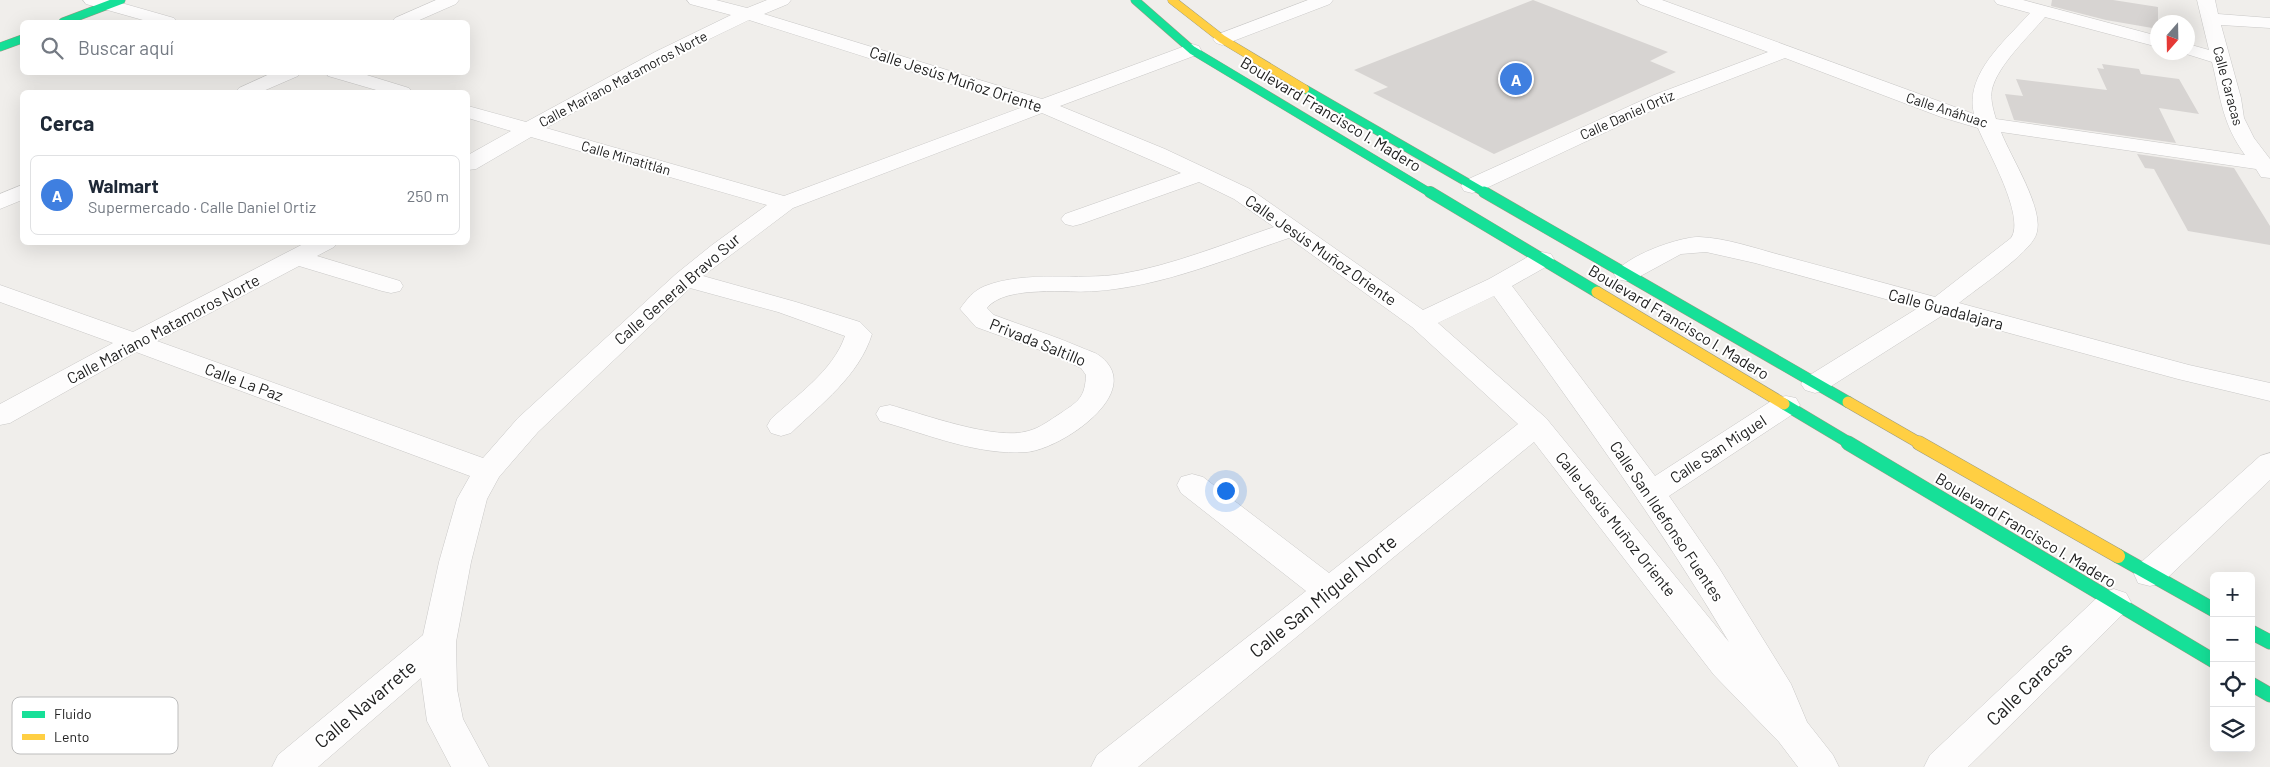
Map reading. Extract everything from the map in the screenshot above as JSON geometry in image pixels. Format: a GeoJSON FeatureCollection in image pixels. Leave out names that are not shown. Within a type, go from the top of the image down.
{"type":"FeatureCollection","features":[{"type":"Feature","properties":{"kind":"main road","name":"Boulevard Francisco I. Madero"},"geometry":{"type":"LineString","coordinates":[[1135,0],[1192,50],[2210,659]]}},
{"type":"Feature","properties":{"kind":"main road","name":"Boulevard Francisco I. Madero"},"geometry":{"type":"LineString","coordinates":[[1172,0],[1222,39],[1472,186],[1815,384],[2210,608]]}},
{"type":"Feature","properties":{"kind":"main road"},"geometry":{"type":"LineString","coordinates":[[67,20],[107,2]]}},
{"type":"Feature","properties":{"kind":"main road"},"geometry":{"type":"LineString","coordinates":[[0,47],[20,40]]}},
{"type":"Feature","properties":{"kind":"main road"},"geometry":{"type":"LineString","coordinates":[[2255,634],[2270,642]]}},
{"type":"Feature","properties":{"kind":"main road"},"geometry":{"type":"LineString","coordinates":[[2255,686],[2270,695]]}},
{"type":"Feature","properties":{"kind":"street"},"geometry":{"type":"LineString","coordinates":[[405,20],[450,0]]}},
{"type":"Feature","properties":{"kind":"street","name":"Calle Jesús Muñoz Oriente"},"geometry":{"type":"LineString","coordinates":[[696,0],[747,14],[1042,106],[1157,154],[1242,194],[1421,321],[1536,425],[1666,587],[1726,666],[1792,731]]}},
{"type":"Feature","properties":{"kind":"street","name":"Calle Mariano Matamoros Norte"},"geometry":{"type":"LineString","coordinates":[[470,163],[674,50],[747,14],[782,0]]}},
{"type":"Feature","properties":{"kind":"street"},"geometry":{"type":"LineString","coordinates":[[1222,39],[1324,0]]}},
{"type":"Feature","properties":{"kind":"street","name":"Calle Anáhuac"},"geometry":{"type":"LineString","coordinates":[[1646,0],[1948,112],[1987,124],[2266,169]]}},
{"type":"Feature","properties":{"kind":"street"},"geometry":{"type":"LineString","coordinates":[[2002,0],[2150,40]]}},
{"type":"Feature","properties":{"kind":"street"},"geometry":{"type":"LineString","coordinates":[[107,2],[162,20]]}},
{"type":"Feature","properties":{"kind":"street"},"geometry":{"type":"LineString","coordinates":[[2208,10],[2270,23]]}},
{"type":"Feature","properties":{"kind":"street","name":"Calle Caracas"},"geometry":{"type":"LineString","coordinates":[[2208,10],[2231,98],[2234,118],[2244,139],[2266,169]]}},
{"type":"Feature","properties":{"kind":"street"},"geometry":{"type":"LineString","coordinates":[[1815,384],[1938,307],[2019,243],[2026,233],[2026,222],[2022,205],[1987,124],[1981,106],[1981,91],[1987,77],[2041,11]]}},
{"type":"Feature","properties":{"kind":"street","name":"Calle General Bravo Sur"},"geometry":{"type":"LineString","coordinates":[[470,767],[445,721],[439,689],[439,642],[455,562],[472,500],[488,471],[528,425],[685,280],[720,250],[786,203],[1192,50]]}},
{"type":"Feature","properties":{"kind":"street","name":"Calle Daniel Ortiz"},"geometry":{"type":"LineString","coordinates":[[1472,186],[1661,99],[1785,52]]}},
{"type":"Feature","properties":{"kind":"street"},"geometry":{"type":"LineString","coordinates":[[2195,52],[2221,59]]}},
{"type":"Feature","properties":{"kind":"street"},"geometry":{"type":"LineString","coordinates":[[250,90],[284,75]]}},
{"type":"Feature","properties":{"kind":"street"},"geometry":{"type":"LineString","coordinates":[[345,75],[395,90]]}},
{"type":"Feature","properties":{"kind":"street","name":"Calle Minatitlán"},"geometry":{"type":"LineString","coordinates":[[470,113],[786,203]]}},
{"type":"Feature","properties":{"kind":"street"},"geometry":{"type":"LineString","coordinates":[[1073,219],[1200,174]]}},
{"type":"Feature","properties":{"kind":"street"},"geometry":{"type":"LineString","coordinates":[[0,202],[20,193]]}},
{"type":"Feature","properties":{"kind":"street","name":"Privada Saltillo"},"geometry":{"type":"LineString","coordinates":[[890,414],[956,434],[997,442],[1029,442],[1053,432],[1087,409],[1099,391],[1100,374],[1091,362],[1057,347],[985,321],[973,309],[982,297],[1007,288],[1098,284],[1130,280],[1292,229]]}},
{"type":"Feature","properties":{"kind":"street","name":"Calle Mariano Matamoros Norte"},"geometry":{"type":"LineString","coordinates":[[0,416],[135,342],[321,245]]}},
{"type":"Feature","properties":{"kind":"street","name":"Calle Guadalajara"},"geometry":{"type":"LineString","coordinates":[[1626,274],[1670,250],[1690,245],[1713,247],[1759,257],[1938,307],[2188,373],[2270,392]]}},
{"type":"Feature","properties":{"kind":"street"},"geometry":{"type":"LineString","coordinates":[[298,258],[391,286]]}},
{"type":"Feature","properties":{"kind":"street"},"geometry":{"type":"LineString","coordinates":[[1421,321],[1498,284],[1542,259]]}},
{"type":"Feature","properties":{"kind":"street"},"geometry":{"type":"LineString","coordinates":[[685,280],[787,307],[851,328],[860,334],[858,345],[848,359],[781,426]]}},
{"type":"Feature","properties":{"kind":"street","name":"Calle San Ildefonso Fuentes"},"geometry":{"type":"LineString","coordinates":[[1498,284],[1651,493],[1707,577],[1761,666],[1778,695],[1792,731],[1820,767]]}},
{"type":"Feature","properties":{"kind":"street","name":"Calle La Paz"},"geometry":{"type":"LineString","coordinates":[[0,293],[488,471]]}},
{"type":"Feature","properties":{"kind":"street","name":"Calle San Miguel"},"geometry":{"type":"LineString","coordinates":[[1651,493],[1786,405]]}},
{"type":"Feature","properties":{"kind":"street","name":"Calle San Miguel Norte"},"geometry":{"type":"LineString","coordinates":[[1110,767],[1536,425]]}},
{"type":"Feature","properties":{"kind":"street"},"geometry":{"type":"LineString","coordinates":[[2150,574],[2270,463]]}},
{"type":"Feature","properties":{"kind":"street"},"geometry":{"type":"LineString","coordinates":[[1192,484],[1330,591]]}},
{"type":"Feature","properties":{"kind":"street","name":"Calle Caracas"},"geometry":{"type":"LineString","coordinates":[[1944,767],[2114,602]]}},
{"type":"Feature","properties":{"kind":"street","name":"Calle Navarrete"},"geometry":{"type":"LineString","coordinates":[[291,767],[439,642]]}},
{"type":"Feature","properties":{"kind":"building"},"geometry":{"type":"Polygon","coordinates":[[[1533,0],[1668,52],[1650,61],[1676,72],[1494,154],[1373,93],[1388,87],[1354,70],[1533,0]]]}},
{"type":"Feature","properties":{"kind":"building"},"geometry":{"type":"Polygon","coordinates":[[[2052,0],[2113,0],[2158,7],[2158,15],[2150,15],[2150,28],[2106,20],[2051,6],[2052,0]]]}},
{"type":"Feature","properties":{"kind":"building"},"geometry":{"type":"Polygon","coordinates":[[[2102,64],[2139,69],[2141,74],[2179,79],[2199,114],[2159,108],[2176,143],[2014,120],[2005,94],[2023,96],[2016,79],[2107,90],[2097,68],[2104,69],[2102,64]]]}},
{"type":"Feature","properties":{"kind":"building"},"geometry":{"type":"Polygon","coordinates":[[[2137,154],[2234,168],[2270,226],[2270,245],[2188,231],[2154,169],[2145,168],[2137,154]]]}},
{"type":"Feature","properties":{"kind":"traffic: fast"},"geometry":{"type":"LineString","coordinates":[[68,20],[121,0]]}},
{"type":"Feature","properties":{"kind":"traffic: fast"},"geometry":{"type":"LineString","coordinates":[[1135,0],[1192,50],[1597,292]]}},
{"type":"Feature","properties":{"kind":"traffic: fast"},"geometry":{"type":"LineString","coordinates":[[0,47],[20,40]]}},
{"type":"Feature","properties":{"kind":"traffic: fast"},"geometry":{"type":"LineString","coordinates":[[1305,89],[1848,402]]}},
{"type":"Feature","properties":{"kind":"traffic: fast"},"geometry":{"type":"LineString","coordinates":[[1784,404],[2210,659]]}},
{"type":"Feature","properties":{"kind":"traffic: fast"},"geometry":{"type":"LineString","coordinates":[[2118,556],[2210,608]]}},
{"type":"Feature","properties":{"kind":"traffic: fast"},"geometry":{"type":"LineString","coordinates":[[2255,634],[2270,642]]}},
{"type":"Feature","properties":{"kind":"traffic: fast"},"geometry":{"type":"LineString","coordinates":[[2255,686],[2270,695]]}},
{"type":"Feature","properties":{"kind":"traffic: slow"},"geometry":{"type":"LineString","coordinates":[[1172,0],[1222,39],[1305,89]]}},
{"type":"Feature","properties":{"kind":"traffic: slow"},"geometry":{"type":"LineString","coordinates":[[1597,292],[1784,404]]}},
{"type":"Feature","properties":{"kind":"traffic: slow"},"geometry":{"type":"LineString","coordinates":[[1848,402],[2118,556]]}},
{"type":"Feature","properties":{"kind":"place","name":"Walmart"},"geometry":{"type":"Point","coordinates":[1516,79]}}]}
